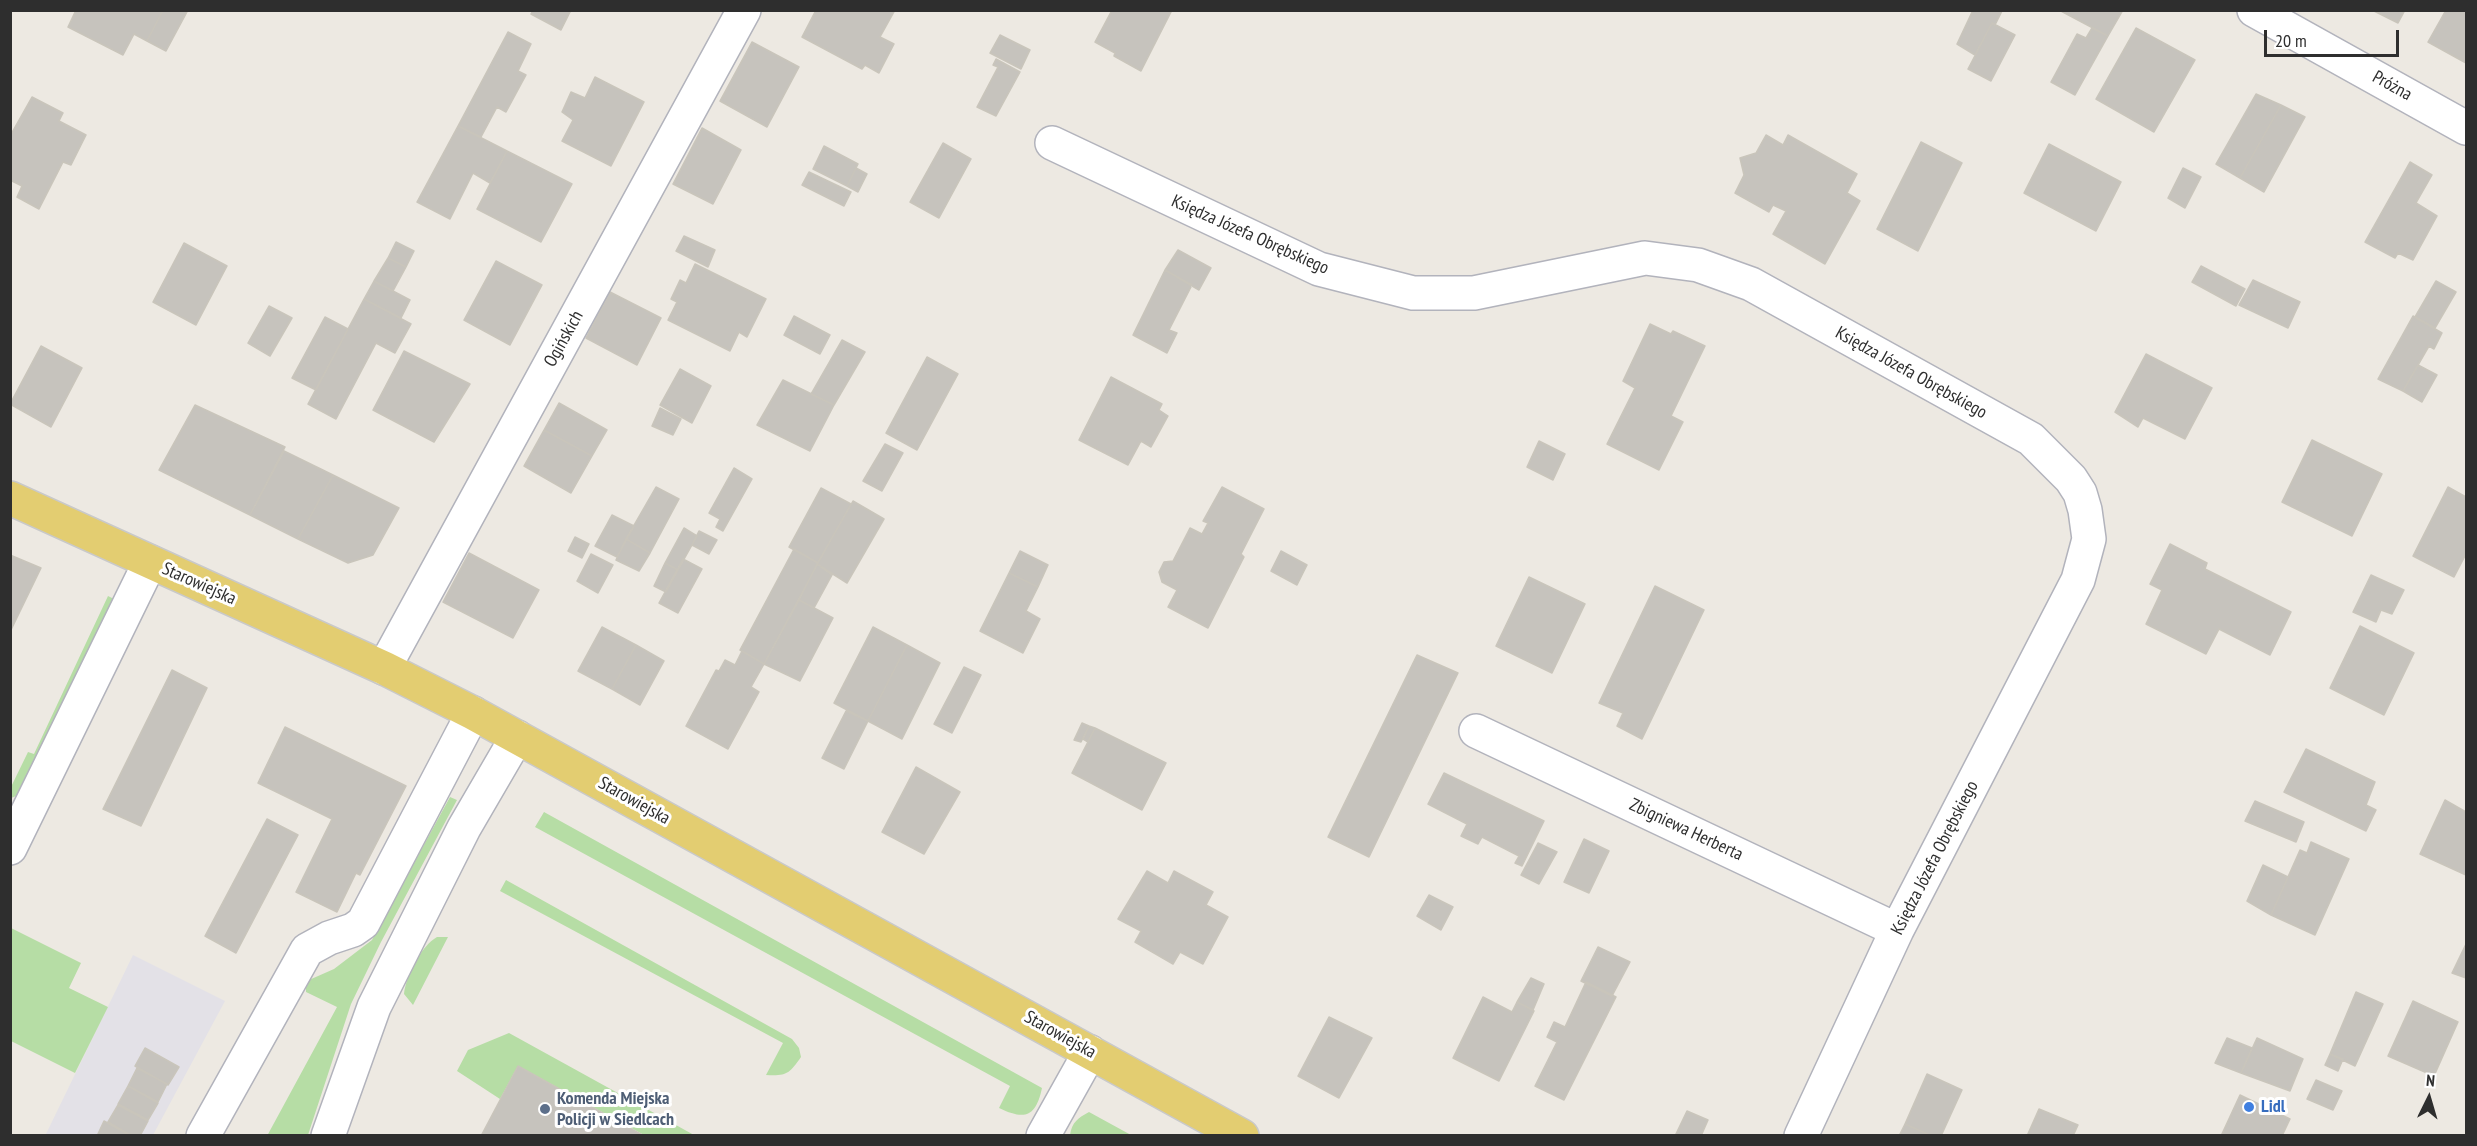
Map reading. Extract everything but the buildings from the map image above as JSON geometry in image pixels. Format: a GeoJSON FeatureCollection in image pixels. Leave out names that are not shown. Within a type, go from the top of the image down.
{"type":"FeatureCollection","features":[{"type":"Feature","properties":{"kind":"main road","name":"Starowiejska"},"geometry":{"type":"LineString","coordinates":[[10,498],[384,668],[473,713],[1242,1136]]}},
{"type":"Feature","properties":{"kind":"street","name":"Ogińskich"},"geometry":{"type":"LineString","coordinates":[[384,668],[744,10]]}},
{"type":"Feature","properties":{"kind":"street","name":"Próżna"},"geometry":{"type":"LineString","coordinates":[[2254,10],[2466,128]]}},
{"type":"Feature","properties":{"kind":"street","name":"Księdza Józefa Obrębskiego"},"geometry":{"type":"LineString","coordinates":[[1052,143],[1319,269],[1413,293],[1474,293],[1645,258],[1698,266],[1751,285],[2031,439],[2071,479],[2080,493],[2089,539],[2078,580],[1897,930],[1801,1136]]}},
{"type":"Feature","properties":{"kind":"street"},"geometry":{"type":"LineString","coordinates":[[10,848],[150,562]]}},
{"type":"Feature","properties":{"kind":"street"},"geometry":{"type":"LineString","coordinates":[[203,1136],[307,950],[329,938],[353,930],[363,923],[452,748],[473,713]]}},
{"type":"Feature","properties":{"kind":"street","name":"Zbigniewa Herberta"},"geometry":{"type":"LineString","coordinates":[[1476,731],[1897,930]]}},
{"type":"Feature","properties":{"kind":"street"},"geometry":{"type":"LineString","coordinates":[[328,1136],[374,1007],[465,828],[517,737]]}},
{"type":"Feature","properties":{"kind":"street"},"geometry":{"type":"LineString","coordinates":[[1043,1136],[1090,1052]]}},
{"type":"Feature","properties":{"kind":"shaded area"},"geometry":{"type":"Polygon","coordinates":[[[133,955],[225,1001],[153,1135],[45,1136],[133,955]]]}},
{"type":"Feature","properties":{"kind":"green space"},"geometry":{"type":"Polygon","coordinates":[[[108,596],[116,600],[19,795],[11,798],[10,789],[28,752],[34,754],[108,596]]]}},
{"type":"Feature","properties":{"kind":"green space"},"geometry":{"type":"Polygon","coordinates":[[[450,797],[457,800],[381,942],[351,1004],[308,1135],[267,1136],[337,1007],[306,992],[309,980],[334,969],[372,940],[450,797]]]}},
{"type":"Feature","properties":{"kind":"green space"},"geometry":{"type":"Polygon","coordinates":[[[544,812],[1042,1088],[1037,1105],[1023,1115],[999,1108],[1010,1086],[535,827],[544,812]]]}},
{"type":"Feature","properties":{"kind":"green space"},"geometry":{"type":"Polygon","coordinates":[[[506,880],[792,1039],[799,1048],[801,1057],[787,1073],[766,1075],[783,1043],[500,891],[506,880]]]}},
{"type":"Feature","properties":{"kind":"green space"},"geometry":{"type":"Polygon","coordinates":[[[11,928],[81,963],[69,988],[108,1007],[75,1073],[11,1041],[11,928]]]}},
{"type":"Feature","properties":{"kind":"green space"},"geometry":{"type":"Polygon","coordinates":[[[437,937],[448,937],[413,1005],[404,994],[408,979],[420,954],[437,937]]]}},
{"type":"Feature","properties":{"kind":"green space"},"geometry":{"type":"Polygon","coordinates":[[[509,1033],[694,1135],[644,1135],[518,1066],[500,1099],[457,1071],[468,1050],[509,1033]]]}},
{"type":"Feature","properties":{"kind":"green space"},"geometry":{"type":"Polygon","coordinates":[[[1089,1112],[1131,1135],[1070,1135],[1076,1121],[1089,1112]]]}},
{"type":"Feature","properties":{"kind":"place","name":"Lidl"},"geometry":{"type":"Point","coordinates":[2249,1107]}},
{"type":"Feature","properties":{"kind":"place","name":"Komenda Miejska Policji w Siedlcach"},"geometry":{"type":"Point","coordinates":[545,1109]}}]}
